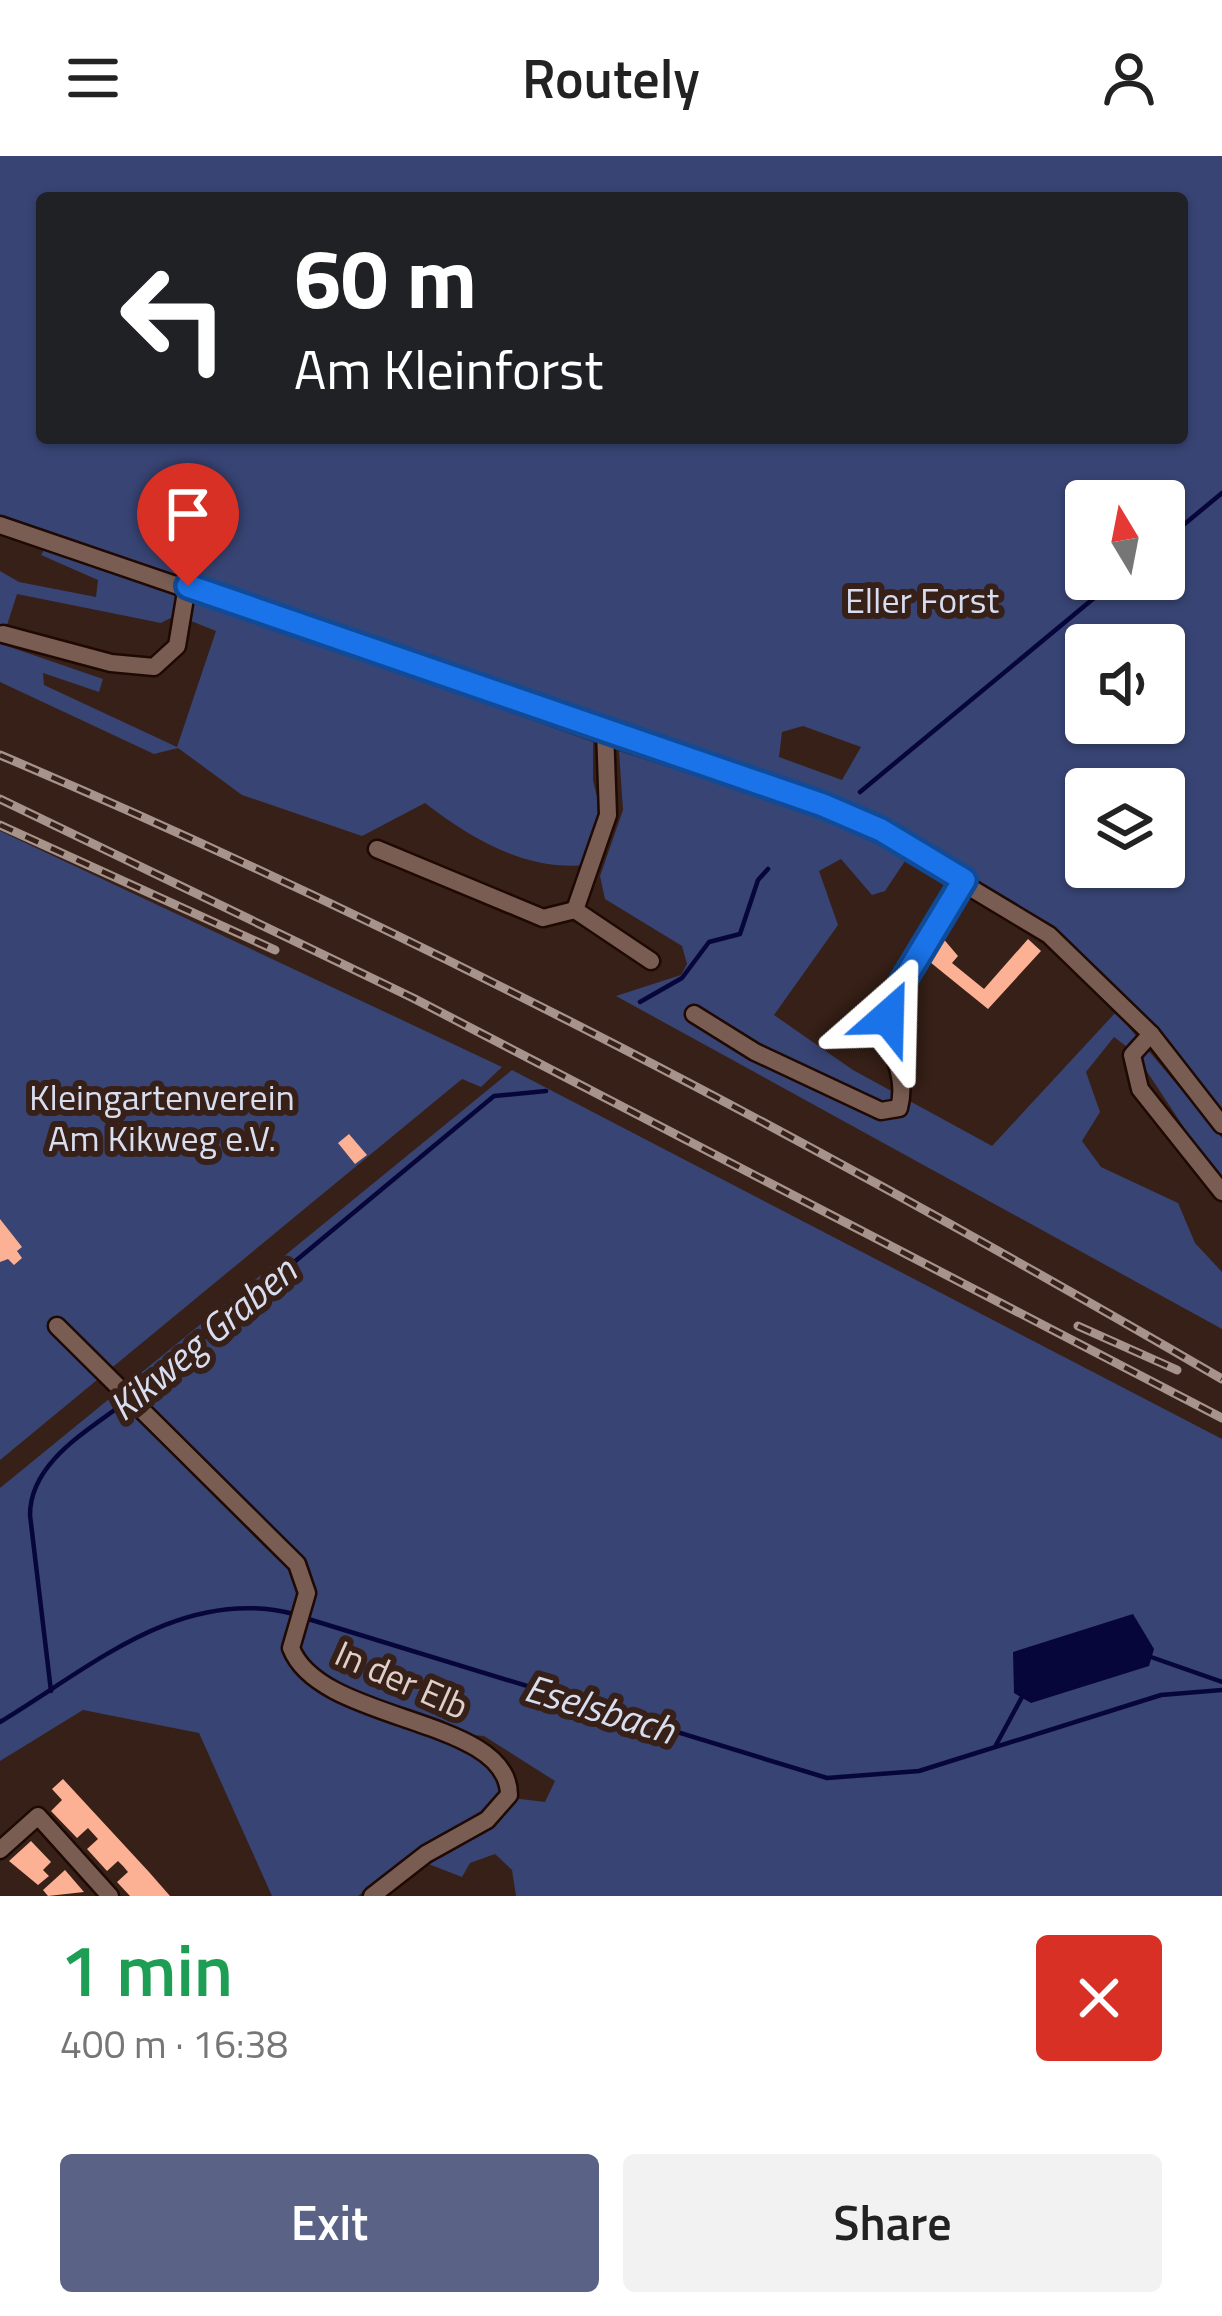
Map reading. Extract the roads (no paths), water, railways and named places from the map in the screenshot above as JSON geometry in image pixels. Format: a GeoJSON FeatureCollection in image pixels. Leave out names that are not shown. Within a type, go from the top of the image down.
{"type":"FeatureCollection","features":[{"type":"Feature","properties":{"kind":"street"},"geometry":{"type":"LineString","coordinates":[[0,525],[851,816],[964,880],[1048,935],[1151,1034],[1222,1126]]}},
{"type":"Feature","properties":{"kind":"street"},"geometry":{"type":"LineString","coordinates":[[3,634],[111,663],[154,667],[177,646],[188,586]]}},
{"type":"Feature","properties":{"kind":"street"},"geometry":{"type":"LineString","coordinates":[[574,910],[608,815],[605,730]]}},
{"type":"Feature","properties":{"kind":"street"},"geometry":{"type":"LineString","coordinates":[[377,849],[543,918],[574,910],[651,961]]}},
{"type":"Feature","properties":{"kind":"street"},"geometry":{"type":"LineString","coordinates":[[694,1014],[755,1052],[881,1111],[899,1108],[905,1084],[888,1017],[900,986],[964,880]]}},
{"type":"Feature","properties":{"kind":"street"},"geometry":{"type":"LineString","coordinates":[[1151,1034],[1132,1055],[1140,1089],[1222,1192]]}},
{"type":"Feature","properties":{"kind":"street","name":"In der Elb"},"geometry":{"type":"LineString","coordinates":[[57,1326],[296,1564],[306,1582],[293,1657],[316,1681],[483,1751],[508,1779],[509,1795],[494,1814],[427,1854],[372,1896]]}},
{"type":"Feature","properties":{"kind":"street"},"geometry":{"type":"LineString","coordinates":[[0,1850],[38,1816],[110,1896]]}},
{"type":"Feature","properties":{"kind":"waterway","name":"Kikweg Graben"},"geometry":{"type":"LineString","coordinates":[[1185,524],[1222,493]]}},
{"type":"Feature","properties":{"kind":"waterway","name":"Kikweg Graben"},"geometry":{"type":"LineString","coordinates":[[860,792],[1092,600]]}},
{"type":"Feature","properties":{"kind":"waterway","name":"Kikweg Graben"},"geometry":{"type":"LineString","coordinates":[[640,1002],[682,978],[709,942],[740,934],[758,880],[768,869]]}},
{"type":"Feature","properties":{"kind":"waterway","name":"Kikweg Graben"},"geometry":{"type":"LineString","coordinates":[[133,1396],[494,1096],[546,1091]]}},
{"type":"Feature","properties":{"kind":"waterway","name":"Kikweg Graben"},"geometry":{"type":"LineString","coordinates":[[51,1691],[30,1515],[32,1496],[63,1450],[124,1403]]}},
{"type":"Feature","properties":{"kind":"waterway","name":"Eselsbach"},"geometry":{"type":"LineString","coordinates":[[0,1722],[103,1656],[175,1621],[213,1611],[253,1608],[294,1614]]}},
{"type":"Feature","properties":{"kind":"waterway","name":"Eselsbach"},"geometry":{"type":"LineString","coordinates":[[305,1618],[827,1778],[919,1771],[1161,1695],[1222,1690]]}},
{"type":"Feature","properties":{"kind":"waterway"},"geometry":{"type":"LineString","coordinates":[[1151,1657],[1222,1682]]}},
{"type":"Feature","properties":{"kind":"waterway"},"geometry":{"type":"LineString","coordinates":[[996,1745],[1022,1697]]}},
{"type":"Feature","properties":{"kind":"railway"},"geometry":{"type":"LineString","coordinates":[[0,755],[313,895],[621,1047],[924,1210],[1222,1379]]}},
{"type":"Feature","properties":{"kind":"railway"},"geometry":{"type":"LineString","coordinates":[[0,799],[413,998],[1222,1418]]}},
{"type":"Feature","properties":{"kind":"railway"},"geometry":{"type":"LineString","coordinates":[[0,825],[275,950]]}},
{"type":"Feature","properties":{"kind":"railway"},"geometry":{"type":"LineString","coordinates":[[1078,1326],[1177,1370]]}},
{"type":"Feature","properties":{"kind":"park label","name":"Eller Forst"},"geometry":{"type":"Point","coordinates":[922,599]}},
{"type":"Feature","properties":{"kind":"park label","name":"Kleingartenverein Am Kikweg e.V."},"geometry":{"type":"Point","coordinates":[162,1116]}}]}
